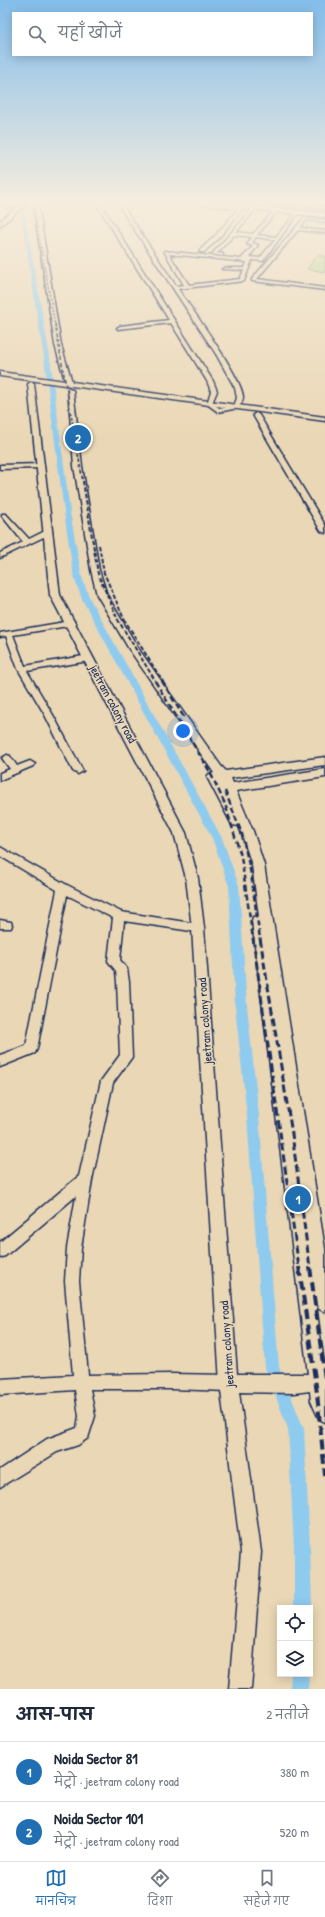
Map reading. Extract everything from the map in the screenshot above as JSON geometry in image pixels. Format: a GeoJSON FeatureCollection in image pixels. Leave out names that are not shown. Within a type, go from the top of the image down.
{"type":"FeatureCollection","features":[{"type":"Feature","properties":{"kind":"street"},"geometry":{"type":"LineString","coordinates":[[48,282],[58,345],[68,387],[78,466],[95,570],[102,595],[134,649],[221,780],[247,830],[258,865],[325,1303]]}},
{"type":"Feature","properties":{"kind":"street"},"geometry":{"type":"LineString","coordinates":[[148,282],[210,381],[214,391],[210,403]]}},
{"type":"Feature","properties":{"kind":"street"},"geometry":{"type":"LineString","coordinates":[[171,282],[219,354],[238,388],[240,398],[236,407]]}},
{"type":"Feature","properties":{"kind":"street"},"geometry":{"type":"LineString","coordinates":[[184,282],[187,286]]}},
{"type":"Feature","properties":{"kind":"street"},"geometry":{"type":"LineString","coordinates":[[175,288],[225,282]]}},
{"type":"Feature","properties":{"kind":"street"},"geometry":{"type":"LineString","coordinates":[[268,282],[325,289]]}},
{"type":"Feature","properties":{"kind":"street"},"geometry":{"type":"LineString","coordinates":[[120,328],[173,321]]}},
{"type":"Feature","properties":{"kind":"street"},"geometry":{"type":"LineString","coordinates":[[0,374],[32,383]]}},
{"type":"Feature","properties":{"kind":"street"},"geometry":{"type":"LineString","coordinates":[[0,380],[210,403],[325,419]]}},
{"type":"Feature","properties":{"kind":"street","name":"jeetram colony road"},"geometry":{"type":"LineString","coordinates":[[32,383],[56,595],[180,833],[192,878],[198,928],[229,1383],[251,1552],[240,1689]]}},
{"type":"Feature","properties":{"kind":"street"},"geometry":{"type":"LineString","coordinates":[[68,387],[256,416],[325,424]]}},
{"type":"Feature","properties":{"kind":"street"},"geometry":{"type":"LineString","coordinates":[[210,403],[218,410]]}},
{"type":"Feature","properties":{"kind":"street"},"geometry":{"type":"LineString","coordinates":[[218,410],[236,407]]}},
{"type":"Feature","properties":{"kind":"street"},"geometry":{"type":"LineString","coordinates":[[256,416],[325,531]]}},
{"type":"Feature","properties":{"kind":"street"},"geometry":{"type":"LineString","coordinates":[[0,467],[41,466]]}},
{"type":"Feature","properties":{"kind":"street"},"geometry":{"type":"LineString","coordinates":[[4,515],[28,543]]}},
{"type":"Feature","properties":{"kind":"street"},"geometry":{"type":"LineString","coordinates":[[0,556],[48,533]]}},
{"type":"Feature","properties":{"kind":"street"},"geometry":{"type":"LineString","coordinates":[[71,623],[4,634],[78,771]]}},
{"type":"Feature","properties":{"kind":"street"},"geometry":{"type":"LineString","coordinates":[[22,669],[89,658]]}},
{"type":"Feature","properties":{"kind":"street"},"geometry":{"type":"LineString","coordinates":[[7,758],[16,770]]}},
{"type":"Feature","properties":{"kind":"street"},"geometry":{"type":"LineString","coordinates":[[221,780],[325,761]]}},
{"type":"Feature","properties":{"kind":"street"},"geometry":{"type":"LineString","coordinates":[[0,776],[30,764]]}},
{"type":"Feature","properties":{"kind":"street"},"geometry":{"type":"LineString","coordinates":[[221,780],[325,773]]}},
{"type":"Feature","properties":{"kind":"street"},"geometry":{"type":"LineString","coordinates":[[221,780],[252,860],[261,947],[321,1381],[320,1401],[325,1413]]}},
{"type":"Feature","properties":{"kind":"street"},"geometry":{"type":"LineString","coordinates":[[0,851],[63,888],[119,916],[198,928]]}},
{"type":"Feature","properties":{"kind":"street"},"geometry":{"type":"LineString","coordinates":[[0,1061],[31,1049],[63,888]]}},
{"type":"Feature","properties":{"kind":"street"},"geometry":{"type":"LineString","coordinates":[[0,1479],[53,1445],[78,1437],[83,1433],[86,1416],[81,1381],[72,1281],[74,1248],[85,1180],[107,1081],[126,1057],[123,982],[121,969],[114,961],[119,916]]}},
{"type":"Feature","properties":{"kind":"street"},"geometry":{"type":"LineString","coordinates":[[0,1251],[85,1180]]}},
{"type":"Feature","properties":{"kind":"street"},"geometry":{"type":"LineString","coordinates":[[0,1387],[81,1381],[166,1380],[294,1384],[321,1381]]}},
{"type":"Feature","properties":{"kind":"waterway"},"geometry":{"type":"LineString","coordinates":[[34,282],[47,358],[67,512],[78,578],[86,599],[217,838],[234,886],[241,1006],[253,1116],[272,1367],[296,1429],[302,1548],[303,1605]]}},
{"type":"Feature","properties":{"kind":"waterway"},"geometry":{"type":"LineString","coordinates":[[299,1689],[300,1677]]}},
{"type":"Feature","properties":{"kind":"railway"},"geometry":{"type":"LineString","coordinates":[[47,282],[55,325]]}},
{"type":"Feature","properties":{"kind":"railway"},"geometry":{"type":"LineString","coordinates":[[55,324],[83,482]]}},
{"type":"Feature","properties":{"kind":"railway"},"geometry":{"type":"LineString","coordinates":[[83,481],[98,574],[118,620],[156,682]]}},
{"type":"Feature","properties":{"kind":"railway"},"geometry":{"type":"LineString","coordinates":[[99,545],[104,573],[124,619],[163,682]]}},
{"type":"Feature","properties":{"kind":"railway"},"geometry":{"type":"LineString","coordinates":[[155,681],[210,772],[225,804],[241,856],[253,939]]}},
{"type":"Feature","properties":{"kind":"railway"},"geometry":{"type":"LineString","coordinates":[[162,681],[185,719]]}},
{"type":"Feature","properties":{"kind":"railway"},"geometry":{"type":"LineString","coordinates":[[225,791],[242,834],[251,874],[260,939]]}},
{"type":"Feature","properties":{"kind":"railway"},"geometry":{"type":"LineString","coordinates":[[253,938],[299,1268]]}},
{"type":"Feature","properties":{"kind":"railway"},"geometry":{"type":"LineString","coordinates":[[260,938],[292,1134],[310,1268]]}},
{"type":"Feature","properties":{"kind":"railway"},"geometry":{"type":"LineString","coordinates":[[299,1267],[317,1393],[325,1475]]}},
{"type":"Feature","properties":{"kind":"railway"},"geometry":{"type":"LineString","coordinates":[[310,1267],[325,1379]]}},
{"type":"Feature","properties":{"kind":"place","name":"Noida Sector 101"},"geometry":{"type":"Point","coordinates":[78,438]}},
{"type":"Feature","properties":{"kind":"place","name":"Noida Sector 81"},"geometry":{"type":"Point","coordinates":[298,1199]}}]}
